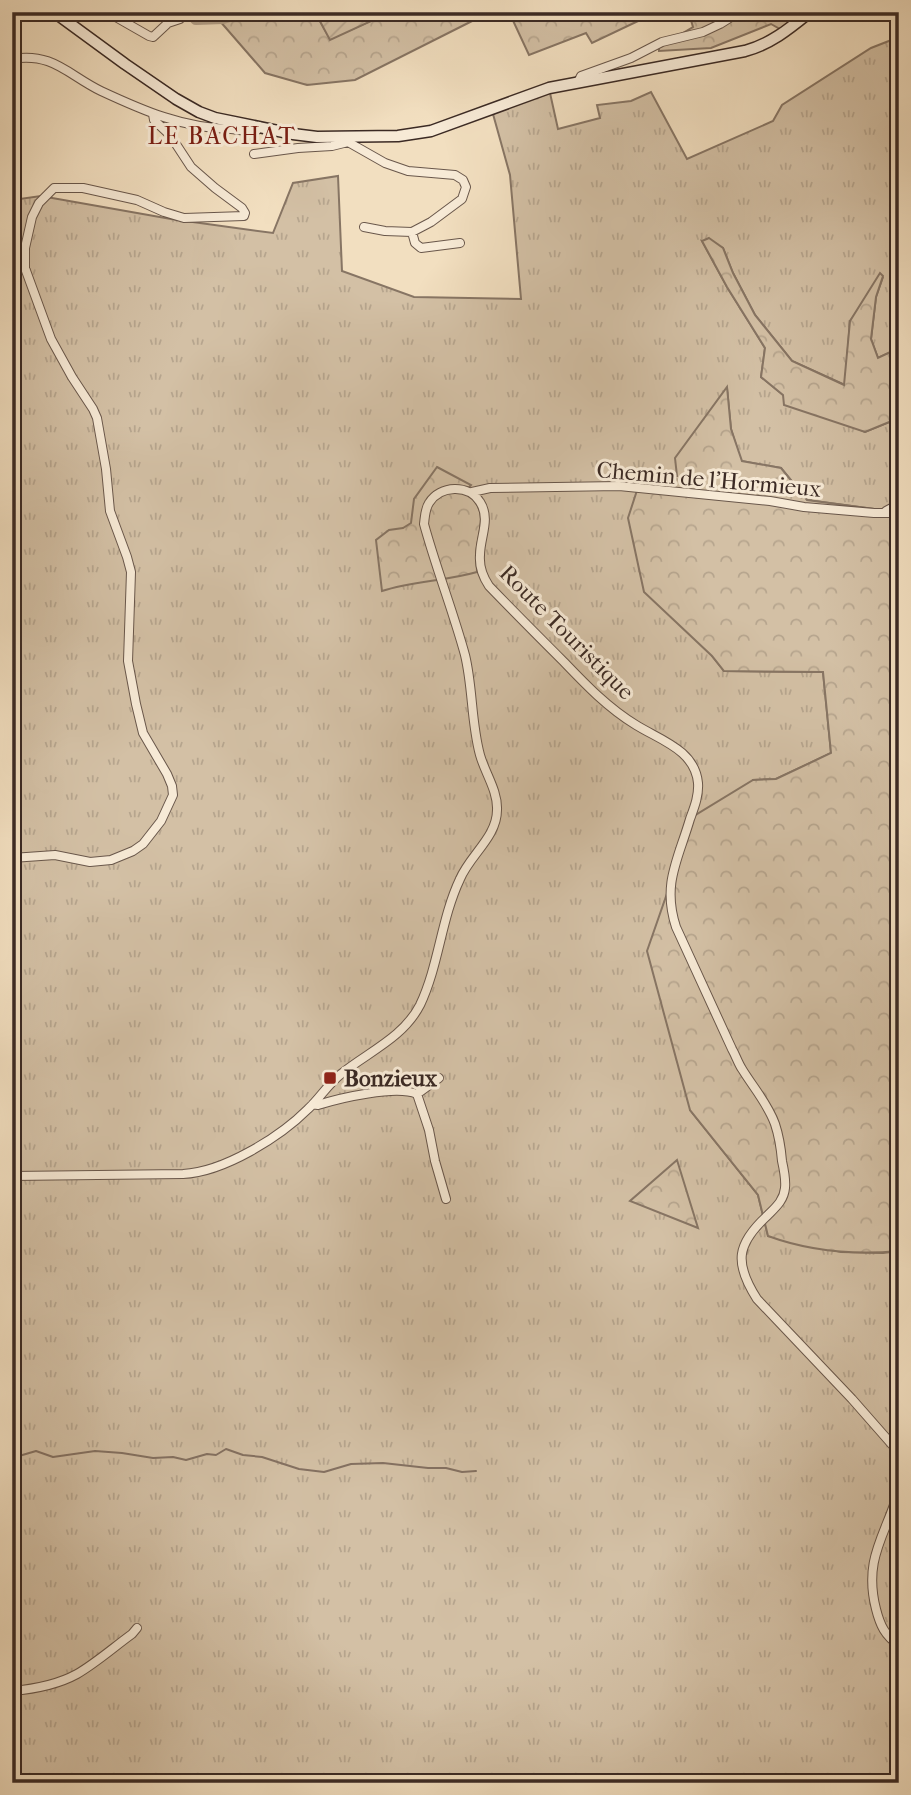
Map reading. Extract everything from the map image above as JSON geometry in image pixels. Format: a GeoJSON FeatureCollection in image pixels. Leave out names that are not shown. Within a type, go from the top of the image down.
{"type":"FeatureCollection","features":[{"type":"Feature","properties":{"kind":"main road"},"geometry":{"type":"LineString","coordinates":[[54,12],[189,107],[215,118],[348,140],[431,131],[549,88],[757,48],[778,38],[810,12]]}},
{"type":"Feature","properties":{"kind":"street"},"geometry":{"type":"LineString","coordinates":[[107,12],[153,37],[163,26],[184,17],[186,12]]}},
{"type":"Feature","properties":{"kind":"street"},"geometry":{"type":"LineString","coordinates":[[578,82],[581,76],[631,58],[662,42],[703,32],[739,12]]}},
{"type":"Feature","properties":{"kind":"street"},"geometry":{"type":"LineString","coordinates":[[12,59],[36,57],[55,64],[95,88],[185,125],[251,131],[257,130],[259,126]]}},
{"type":"Feature","properties":{"kind":"street"},"geometry":{"type":"LineString","coordinates":[[12,858],[55,855],[90,863],[111,860],[143,844],[161,821],[173,795],[167,774],[143,733],[136,704],[128,661],[131,572],[110,511],[97,418],[51,339],[23,259],[32,217],[39,203],[54,188],[83,188],[137,200],[184,218],[244,216],[242,208],[191,167],[170,135],[154,120],[153,114]]}},
{"type":"Feature","properties":{"kind":"street"},"geometry":{"type":"LineString","coordinates":[[254,154],[332,146],[348,140],[386,163],[408,172],[448,173],[463,180],[466,192],[462,199],[431,222],[412,232],[364,227]]}},
{"type":"Feature","properties":{"kind":"street"},"geometry":{"type":"LineString","coordinates":[[412,232],[415,243],[421,248],[460,243]]}},
{"type":"Feature","properties":{"kind":"street","name":"Chemin de l'Hormieux"},"geometry":{"type":"LineString","coordinates":[[472,492],[489,488],[619,486],[770,501],[804,507],[899,513]]}},
{"type":"Feature","properties":{"kind":"street"},"geometry":{"type":"LineString","coordinates":[[12,1176],[197,1172],[243,1154],[289,1125],[342,1073],[394,1037],[414,1015],[431,974],[457,884],[490,835],[497,817],[495,795],[480,755],[465,656],[424,524],[425,512],[438,493],[448,489],[472,492]]}},
{"type":"Feature","properties":{"kind":"street","name":"Route Touristique"},"geometry":{"type":"LineString","coordinates":[[472,492],[485,510],[480,555],[483,577],[489,586],[607,705],[684,754],[694,766],[699,786],[673,870],[670,902],[672,915],[737,1059],[775,1123],[785,1177],[783,1196],[753,1228],[746,1241],[741,1260],[742,1271],[757,1299],[861,1409],[895,1448],[899,1458]]}},
{"type":"Feature","properties":{"kind":"street"},"geometry":{"type":"LineString","coordinates":[[883,513],[899,504]]}},
{"type":"Feature","properties":{"kind":"street"},"geometry":{"type":"LineString","coordinates":[[418,1094],[439,1078]]}},
{"type":"Feature","properties":{"kind":"street"},"geometry":{"type":"LineString","coordinates":[[313,1104],[391,1091],[405,1090],[418,1094]]}},
{"type":"Feature","properties":{"kind":"street"},"geometry":{"type":"LineString","coordinates":[[418,1094],[446,1199]]}},
{"type":"Feature","properties":{"kind":"street"},"geometry":{"type":"LineString","coordinates":[[899,1490],[877,1544],[872,1571],[875,1606],[880,1624],[899,1645]]}},
{"type":"Feature","properties":{"kind":"street"},"geometry":{"type":"LineString","coordinates":[[12,1691],[54,1684],[74,1675],[137,1628]]}},
{"type":"Feature","properties":{"kind":"green space"},"geometry":{"type":"Polygon","coordinates":[[[212,12],[315,12],[330,39],[387,12],[490,12],[355,80],[307,85],[265,73],[212,12]]]}},
{"type":"Feature","properties":{"kind":"green space"},"geometry":{"type":"Polygon","coordinates":[[[315,12],[387,12],[330,40],[315,12]]]}},
{"type":"Feature","properties":{"kind":"green space"},"geometry":{"type":"Polygon","coordinates":[[[509,12],[657,12],[592,43],[586,33],[529,55],[509,12]]]}},
{"type":"Feature","properties":{"kind":"green space"},"geometry":{"type":"Polygon","coordinates":[[[682,12],[801,12],[780,29],[771,24],[711,48],[659,51],[659,47],[693,27],[690,17],[682,12]]]}},
{"type":"Feature","properties":{"kind":"green space"},"geometry":{"type":"Polygon","coordinates":[[[899,37],[899,348],[878,358],[871,339],[876,297],[883,277],[850,321],[845,385],[792,361],[755,315],[723,248],[702,241],[765,348],[761,377],[783,395],[865,432],[899,418],[899,516],[894,517],[874,509],[807,500],[781,468],[741,461],[731,429],[727,388],[712,656],[724,671],[823,672],[831,753],[776,779],[753,780],[690,1110],[758,1195],[768,1236],[841,1252],[899,1251],[899,1783],[12,1783],[12,200],[41,196],[171,219],[273,233],[293,183],[338,176],[342,271],[414,297],[521,299],[510,175],[493,114],[515,103],[550,93],[558,129],[600,118],[597,105],[631,101],[651,92],[687,159],[773,121],[782,105],[871,48],[899,37]]]}},
{"type":"Feature","properties":{"kind":"green space"},"geometry":{"type":"Polygon","coordinates":[[[709,238],[723,248],[755,315],[792,361],[844,385],[850,321],[880,273],[883,276],[876,297],[871,339],[878,358],[899,348],[899,418],[865,432],[784,405],[783,395],[761,377],[765,348],[702,241],[709,238]]]}},
{"type":"Feature","properties":{"kind":"green space"},"geometry":{"type":"Polygon","coordinates":[[[727,387],[731,429],[742,461],[781,468],[807,500],[874,509],[894,517],[899,516],[899,1251],[832,1251],[768,1236],[758,1195],[690,1110],[647,951],[694,816],[753,780],[776,779],[831,753],[823,672],[724,671],[712,656],[644,592],[628,518],[642,475],[677,476],[675,458],[727,387]]]}},
{"type":"Feature","properties":{"kind":"green space"},"geometry":{"type":"Polygon","coordinates":[[[437,467],[471,485],[465,492],[478,506],[481,521],[476,555],[477,572],[382,591],[376,540],[389,530],[403,528],[411,523],[414,499],[437,467]]]}},
{"type":"Feature","properties":{"kind":"green space"},"geometry":{"type":"Polygon","coordinates":[[[677,1160],[698,1228],[630,1201],[677,1160]]]}},
{"type":"Feature","properties":{"kind":"waterway"},"geometry":{"type":"LineString","coordinates":[[196,19],[223,18],[244,12]]}},
{"type":"Feature","properties":{"kind":"waterway"},"geometry":{"type":"LineString","coordinates":[[12,1456],[36,1451],[53,1457],[95,1451],[186,1460],[207,1454],[216,1455],[226,1449],[299,1469],[324,1472],[351,1464],[383,1463],[446,1468],[462,1472],[476,1471]]}},
{"type":"Feature","properties":{"kind":"place","name":"Bonzieux"},"geometry":{"type":"Point","coordinates":[330,1078]}},
{"type":"Feature","properties":{"kind":"district","name":"LE BACHAT"},"geometry":{"type":"Point","coordinates":[222,136]}}]}
